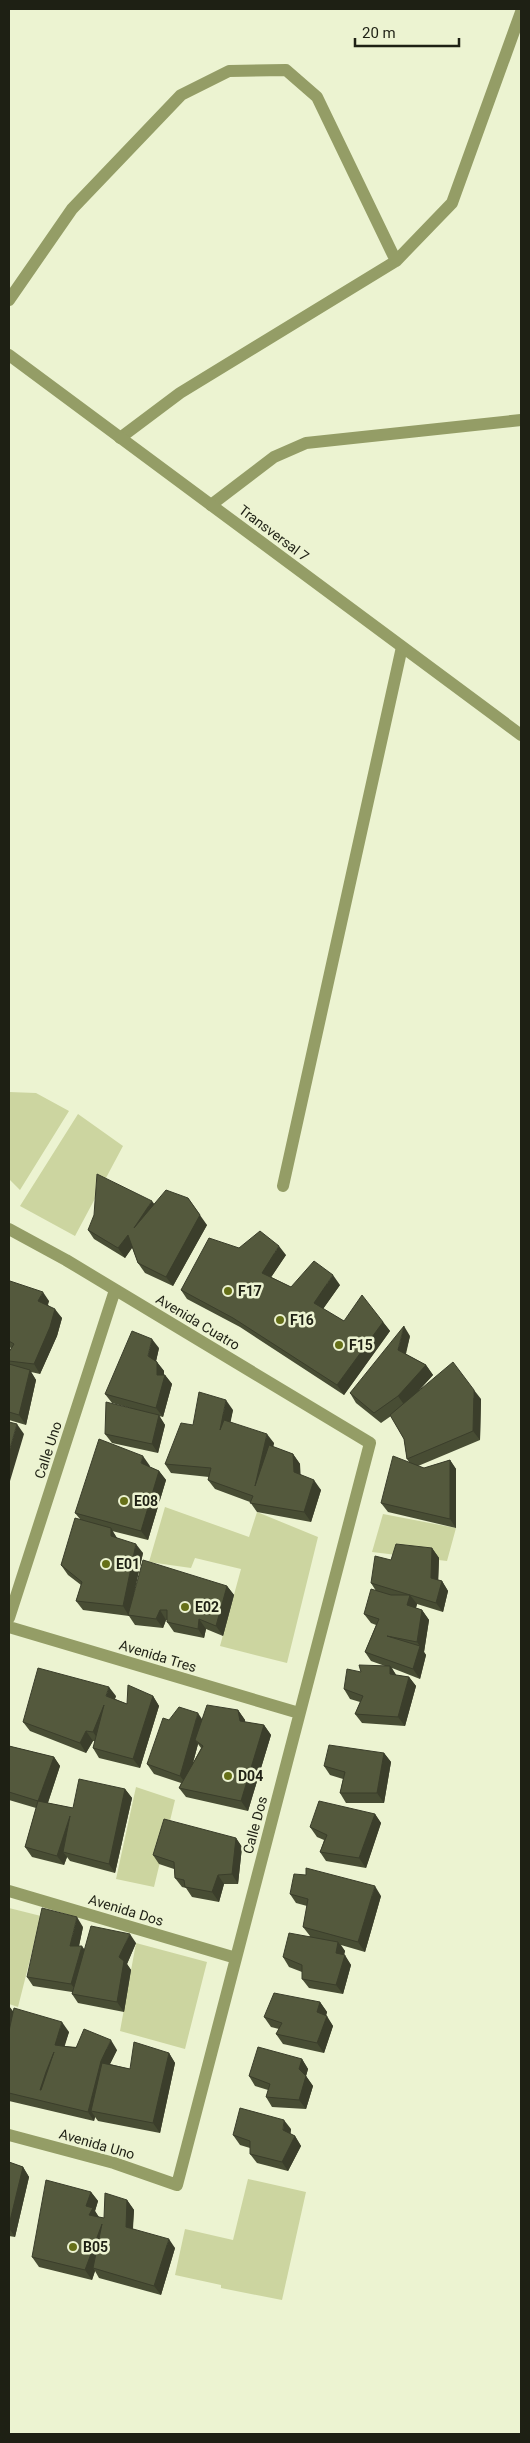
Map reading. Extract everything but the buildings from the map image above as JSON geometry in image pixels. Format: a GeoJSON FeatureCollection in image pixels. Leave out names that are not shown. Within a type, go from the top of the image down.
{"type":"FeatureCollection","features":[{"type":"Feature","properties":{"kind":"street"},"geometry":{"type":"LineString","coordinates":[[120,438],[180,393],[396,261],[452,203],[521,12]]}},
{"type":"Feature","properties":{"kind":"street"},"geometry":{"type":"LineString","coordinates":[[9,300],[72,209],[181,95],[229,71],[286,70],[317,97],[396,261]]}},
{"type":"Feature","properties":{"kind":"street","name":"Transversal 7"},"geometry":{"type":"LineString","coordinates":[[9,355],[521,735]]}},
{"type":"Feature","properties":{"kind":"street"},"geometry":{"type":"LineString","coordinates":[[211,505],[274,457],[306,443],[521,420]]}},
{"type":"Feature","properties":{"kind":"street"},"geometry":{"type":"LineString","coordinates":[[283,1186],[402,647]]}},
{"type":"Feature","properties":{"kind":"street","name":"Avenida Cuatro"},"geometry":{"type":"LineString","coordinates":[[9,1229],[115,1290],[370,1444]]}},
{"type":"Feature","properties":{"kind":"street","name":"Calle Uno"},"geometry":{"type":"LineString","coordinates":[[9,1618],[115,1290]]}},
{"type":"Feature","properties":{"kind":"street","name":"Calle Dos"},"geometry":{"type":"LineString","coordinates":[[176,2185],[370,1444]]}},
{"type":"Feature","properties":{"kind":"street","name":"Avenida Tres"},"geometry":{"type":"LineString","coordinates":[[9,1627],[299,1713]]}},
{"type":"Feature","properties":{"kind":"street","name":"Avenida Dos"},"geometry":{"type":"LineString","coordinates":[[9,1891],[236,1958]]}},
{"type":"Feature","properties":{"kind":"street","name":"Avenida Uno"},"geometry":{"type":"LineString","coordinates":[[9,2135],[114,2163],[176,2185]]}},
{"type":"Feature","properties":{"kind":"green space"},"geometry":{"type":"Polygon","coordinates":[[[9,1092],[36,1093],[69,1111],[20,1190],[9,1179],[9,1092]]]}},
{"type":"Feature","properties":{"kind":"green space"},"geometry":{"type":"Polygon","coordinates":[[[78,1114],[123,1146],[75,1236],[20,1206],[78,1114]]]}},
{"type":"Feature","properties":{"kind":"green space"},"geometry":{"type":"Polygon","coordinates":[[[165,1507],[249,1537],[257,1512],[318,1537],[287,1663],[220,1646],[241,1569],[195,1558],[191,1568],[149,1562],[165,1507]]]}},
{"type":"Feature","properties":{"kind":"green space"},"geometry":{"type":"Polygon","coordinates":[[[383,1514],[456,1528],[447,1561],[372,1552],[383,1514]]]}},
{"type":"Feature","properties":{"kind":"green space"},"geometry":{"type":"Polygon","coordinates":[[[136,1787],[175,1800],[154,1887],[116,1879],[136,1787]]]}},
{"type":"Feature","properties":{"kind":"green space"},"geometry":{"type":"Polygon","coordinates":[[[9,1908],[41,1916],[18,2007],[9,2004],[9,1908]]]}},
{"type":"Feature","properties":{"kind":"green space"},"geometry":{"type":"Polygon","coordinates":[[[136,1943],[207,1962],[185,2049],[120,2031],[136,1943]]]}},
{"type":"Feature","properties":{"kind":"green space"},"geometry":{"type":"Polygon","coordinates":[[[248,2179],[306,2192],[282,2300],[221,2288],[221,2285],[175,2275],[185,2229],[233,2240],[248,2179]]]}},
{"type":"Feature","properties":{"kind":"place","name":"F17"},"geometry":{"type":"Point","coordinates":[228,1291]}},
{"type":"Feature","properties":{"kind":"place","name":"F16"},"geometry":{"type":"Point","coordinates":[280,1320]}},
{"type":"Feature","properties":{"kind":"place","name":"F15"},"geometry":{"type":"Point","coordinates":[339,1345]}},
{"type":"Feature","properties":{"kind":"place","name":"E08"},"geometry":{"type":"Point","coordinates":[124,1501]}},
{"type":"Feature","properties":{"kind":"place","name":"E01"},"geometry":{"type":"Point","coordinates":[106,1564]}},
{"type":"Feature","properties":{"kind":"place","name":"E02"},"geometry":{"type":"Point","coordinates":[185,1607]}},
{"type":"Feature","properties":{"kind":"place","name":"D04"},"geometry":{"type":"Point","coordinates":[228,1776]}},
{"type":"Feature","properties":{"kind":"place","name":"B05"},"geometry":{"type":"Point","coordinates":[73,2247]}}]}
